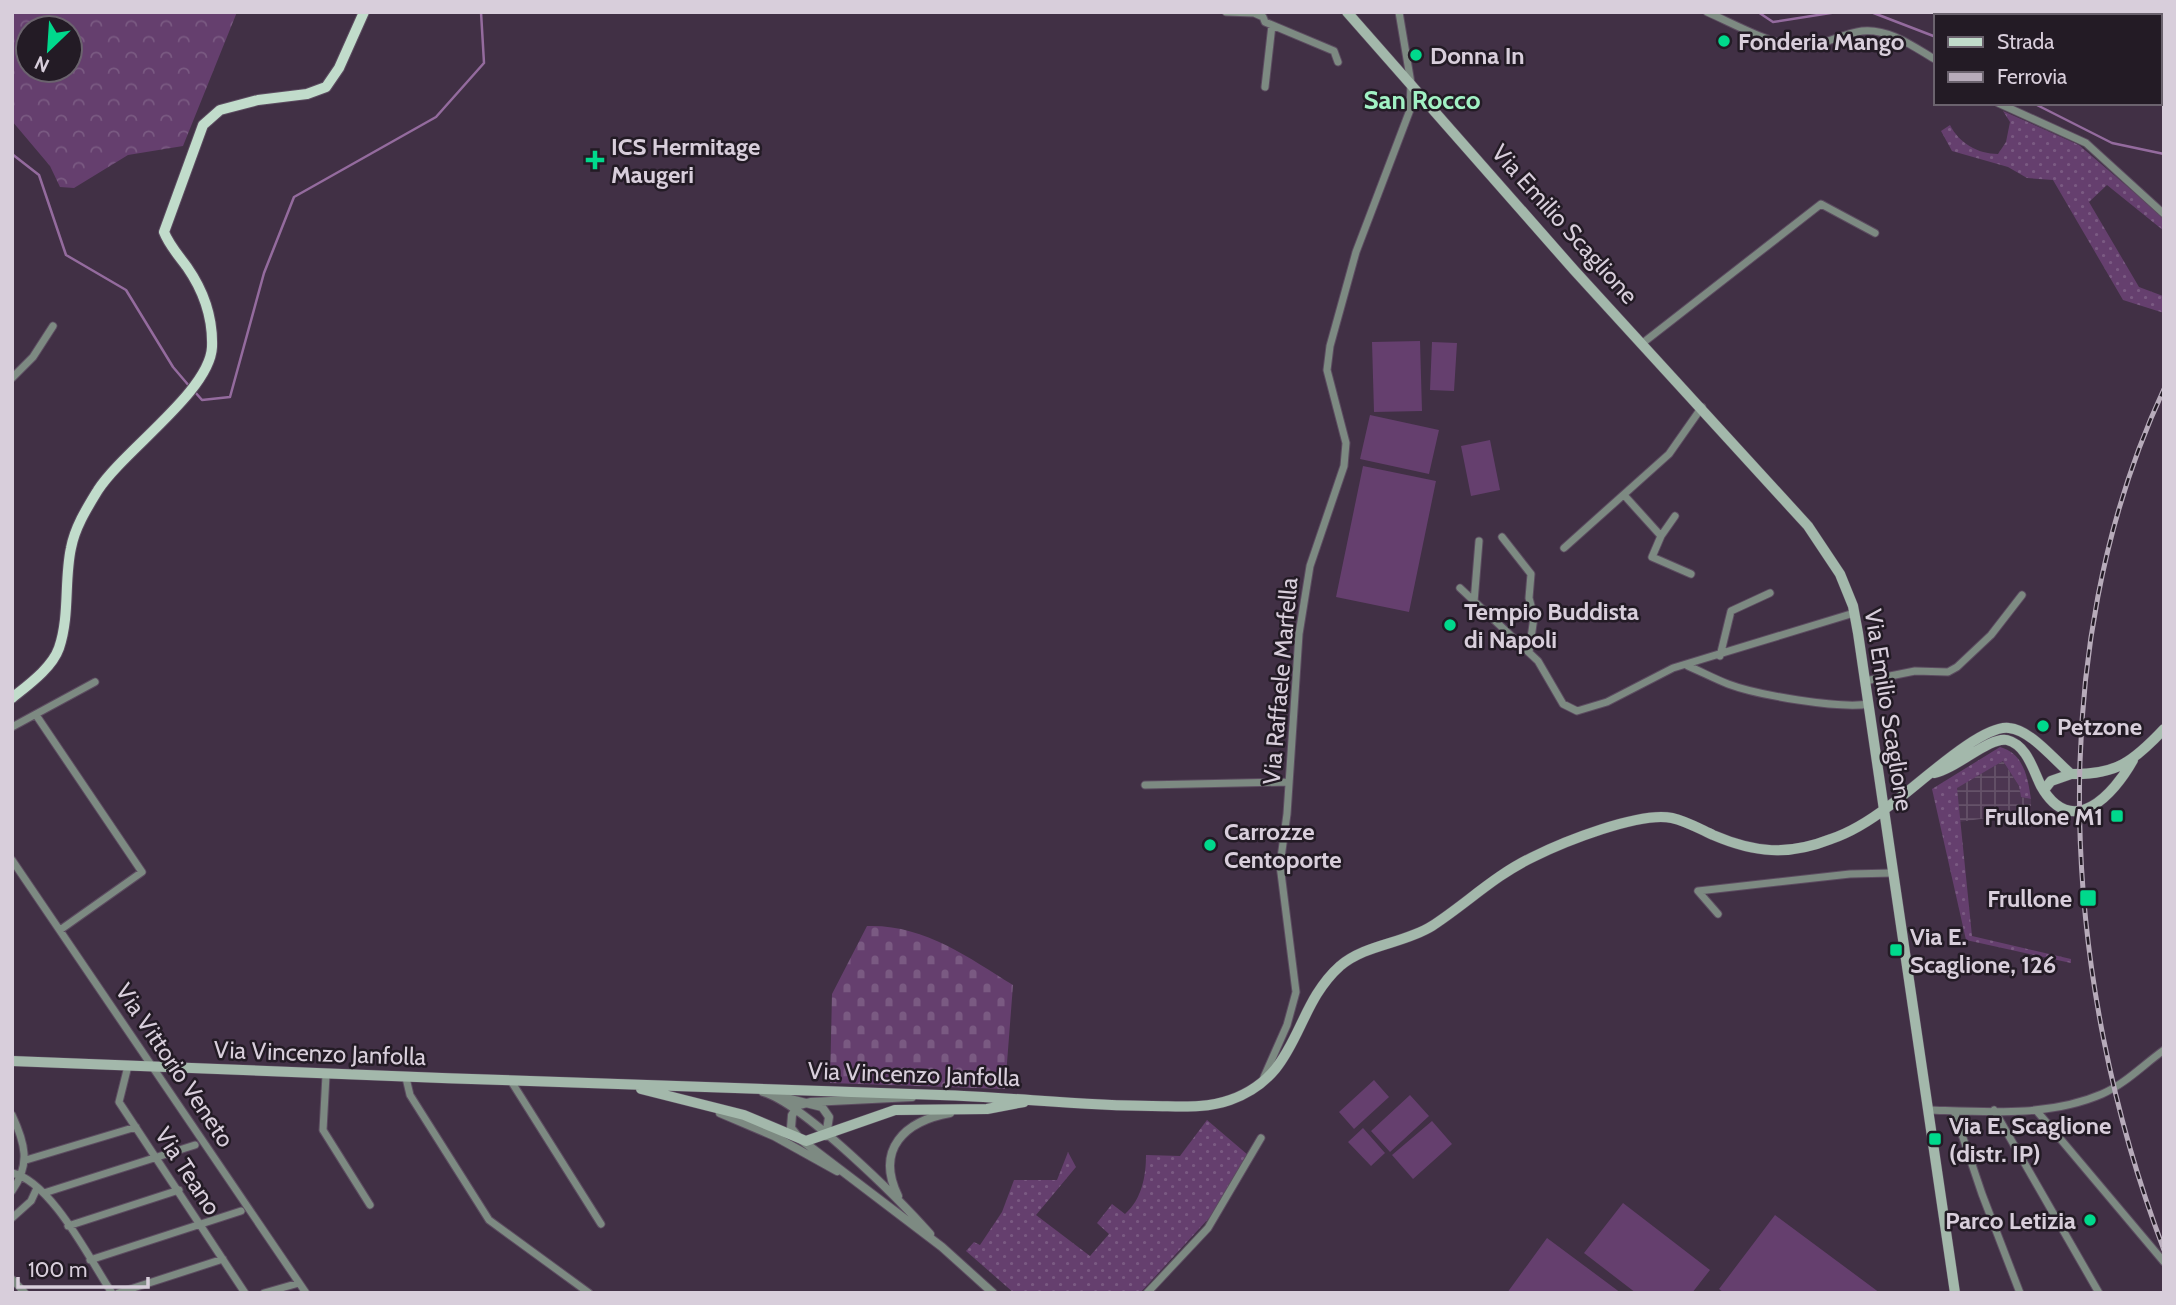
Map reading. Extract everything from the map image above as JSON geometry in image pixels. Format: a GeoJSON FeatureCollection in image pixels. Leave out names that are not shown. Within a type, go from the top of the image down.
{"type":"FeatureCollection","features":[{"type":"Feature","properties":{"kind":"main road"},"geometry":{"type":"LineString","coordinates":[[12,698],[40,674],[59,650],[71,547],[88,506],[100,486],[202,379],[212,348],[210,315],[196,281],[164,232],[203,125],[220,110],[258,100],[307,94],[326,87],[339,68],[364,12]]}},
{"type":"Feature","properties":{"kind":"main road","name":"Via Emilio Scaglione"},"geometry":{"type":"LineString","coordinates":[[1347,12],[1574,270],[1702,407],[1827,550],[1840,574],[1854,613],[1866,681],[1955,1293]]}},
{"type":"Feature","properties":{"kind":"main road"},"geometry":{"type":"LineString","coordinates":[[1031,1100],[1197,1106],[1224,1102],[1259,1087],[1285,1059],[1335,970],[1352,957],[1429,928],[1500,876],[1560,845],[1619,825],[1660,817],[1677,819],[1755,850],[1785,852],[1833,839],[1884,810],[1934,773],[1943,763],[1984,735],[2007,727],[2022,733],[2071,774]]}},
{"type":"Feature","properties":{"kind":"main road"},"geometry":{"type":"LineString","coordinates":[[1934,773],[1963,762],[1997,740],[2008,740],[2028,757],[2044,790],[2066,810],[2089,810],[2107,795],[2135,756],[2164,729]]}},
{"type":"Feature","properties":{"kind":"main road"},"geometry":{"type":"LineString","coordinates":[[2044,790],[2051,781],[2071,774],[2103,774],[2135,756]]}},
{"type":"Feature","properties":{"kind":"main road","name":"Via Vincenzo Janfolla"},"geometry":{"type":"LineString","coordinates":[[12,1061],[406,1078],[932,1094],[1031,1100]]}},
{"type":"Feature","properties":{"kind":"main road","name":"Via Vincenzo Janfolla"},"geometry":{"type":"LineString","coordinates":[[625,1085],[744,1115],[800,1139],[813,1141],[895,1110],[1003,1107],[1031,1100]]}},
{"type":"Feature","properties":{"kind":"street"},"geometry":{"type":"LineString","coordinates":[[1226,12],[1239,15],[1254,13],[1272,25],[1334,51],[1338,62]]}},
{"type":"Feature","properties":{"kind":"street","name":"Via Raffaele Marfella"},"geometry":{"type":"LineString","coordinates":[[1259,1087],[1273,1060],[1296,992],[1280,865],[1289,782],[1298,634],[1310,566],[1345,466],[1346,443],[1327,370],[1330,346],[1356,252],[1410,110],[1411,83],[1399,12]]}},
{"type":"Feature","properties":{"kind":"street"},"geometry":{"type":"LineString","coordinates":[[1707,12],[1794,46],[1824,43],[1861,31],[1880,32],[1899,39],[1934,59]]}},
{"type":"Feature","properties":{"kind":"street"},"geometry":{"type":"LineString","coordinates":[[1265,87],[1272,25]]}},
{"type":"Feature","properties":{"kind":"street"},"geometry":{"type":"LineString","coordinates":[[2002,105],[2086,143],[2164,214]]}},
{"type":"Feature","properties":{"kind":"street"},"geometry":{"type":"LineString","coordinates":[[1644,342],[1821,204],[1875,233]]}},
{"type":"Feature","properties":{"kind":"street"},"geometry":{"type":"LineString","coordinates":[[12,378],[33,357],[54,326]]}},
{"type":"Feature","properties":{"kind":"street"},"geometry":{"type":"LineString","coordinates":[[1564,548],[1669,454],[1702,407]]}},
{"type":"Feature","properties":{"kind":"street"},"geometry":{"type":"LineString","coordinates":[[1624,495],[1661,536]]}},
{"type":"Feature","properties":{"kind":"street"},"geometry":{"type":"LineString","coordinates":[[1675,516],[1661,536],[1653,557],[1691,574]]}},
{"type":"Feature","properties":{"kind":"street"},"geometry":{"type":"LineString","coordinates":[[1502,537],[1531,574],[1528,598],[1534,617],[1529,652]]}},
{"type":"Feature","properties":{"kind":"street"},"geometry":{"type":"LineString","coordinates":[[1474,602],[1479,541]]}},
{"type":"Feature","properties":{"kind":"street"},"geometry":{"type":"LineString","coordinates":[[1460,588],[1538,660],[1563,704],[1577,711],[1607,702],[1673,668],[1688,666],[1854,613]]}},
{"type":"Feature","properties":{"kind":"street"},"geometry":{"type":"LineString","coordinates":[[1720,656],[1731,611],[1770,593]]}},
{"type":"Feature","properties":{"kind":"street"},"geometry":{"type":"LineString","coordinates":[[1866,681],[1914,671],[1948,672],[1991,635],[2022,595]]}},
{"type":"Feature","properties":{"kind":"street"},"geometry":{"type":"LineString","coordinates":[[1688,666],[1730,685],[1760,692],[1832,705],[1869,704]]}},
{"type":"Feature","properties":{"kind":"street"},"geometry":{"type":"LineString","coordinates":[[12,727],[95,682]]}},
{"type":"Feature","properties":{"kind":"street"},"geometry":{"type":"LineString","coordinates":[[36,715],[142,872],[60,930]]}},
{"type":"Feature","properties":{"kind":"street"},"geometry":{"type":"LineString","coordinates":[[1145,785],[1289,782]]}},
{"type":"Feature","properties":{"kind":"street","name":"Via Vittorio Veneto"},"geometry":{"type":"LineString","coordinates":[[12,860],[306,1293]]}},
{"type":"Feature","properties":{"kind":"street"},"geometry":{"type":"LineString","coordinates":[[1718,914],[1698,891],[1850,874],[1893,873]]}},
{"type":"Feature","properties":{"kind":"street"},"geometry":{"type":"LineString","coordinates":[[1929,1110],[2036,1110],[2080,1102],[2127,1079],[2164,1050]]}},
{"type":"Feature","properties":{"kind":"street","name":"Via Teano"},"geometry":{"type":"LineString","coordinates":[[128,1066],[118,1101],[245,1293]]}},
{"type":"Feature","properties":{"kind":"street"},"geometry":{"type":"LineString","coordinates":[[326,1075],[321,1126],[370,1205]]}},
{"type":"Feature","properties":{"kind":"street"},"geometry":{"type":"LineString","coordinates":[[406,1078],[410,1095],[489,1220],[589,1293]]}},
{"type":"Feature","properties":{"kind":"street"},"geometry":{"type":"LineString","coordinates":[[511,1081],[601,1224]]}},
{"type":"Feature","properties":{"kind":"street"},"geometry":{"type":"LineString","coordinates":[[751,1088],[822,1107],[829,1117],[826,1136]]}},
{"type":"Feature","properties":{"kind":"street"},"geometry":{"type":"LineString","coordinates":[[795,1109],[811,1102],[932,1094]]}},
{"type":"Feature","properties":{"kind":"street"},"geometry":{"type":"LineString","coordinates":[[773,1095],[795,1109],[901,1202],[942,1247]]}},
{"type":"Feature","properties":{"kind":"street"},"geometry":{"type":"LineString","coordinates":[[691,1102],[774,1136],[858,1183]]}},
{"type":"Feature","properties":{"kind":"street"},"geometry":{"type":"LineString","coordinates":[[795,1109],[792,1129],[800,1139],[942,1247],[993,1293]]}},
{"type":"Feature","properties":{"kind":"street"},"geometry":{"type":"LineString","coordinates":[[901,1202],[890,1170],[890,1158],[901,1137],[928,1117],[971,1109]]}},
{"type":"Feature","properties":{"kind":"street"},"geometry":{"type":"LineString","coordinates":[[1994,1110],[2099,1293]]}},
{"type":"Feature","properties":{"kind":"street"},"geometry":{"type":"LineString","coordinates":[[2036,1110],[2164,1262]]}},
{"type":"Feature","properties":{"kind":"street"},"geometry":{"type":"LineString","coordinates":[[1954,1111],[2020,1293]]}},
{"type":"Feature","properties":{"kind":"street"},"geometry":{"type":"LineString","coordinates":[[12,1115],[26,1160],[23,1173],[12,1191]]}},
{"type":"Feature","properties":{"kind":"street"},"geometry":{"type":"LineString","coordinates":[[26,1160],[136,1127]]}},
{"type":"Feature","properties":{"kind":"street"},"geometry":{"type":"LineString","coordinates":[[1147,1293],[1208,1228],[1261,1138]]}},
{"type":"Feature","properties":{"kind":"street"},"geometry":{"type":"LineString","coordinates":[[12,1218],[41,1190],[195,1144]]}},
{"type":"Feature","properties":{"kind":"street"},"geometry":{"type":"LineString","coordinates":[[12,1173],[23,1173],[41,1190],[112,1293]]}},
{"type":"Feature","properties":{"kind":"street"},"geometry":{"type":"LineString","coordinates":[[68,1226],[179,1190]]}},
{"type":"Feature","properties":{"kind":"street"},"geometry":{"type":"LineString","coordinates":[[90,1260],[241,1211]]}},
{"type":"Feature","properties":{"kind":"street"},"geometry":{"type":"LineString","coordinates":[[118,1293],[223,1259]]}},
{"type":"Feature","properties":{"kind":"street"},"geometry":{"type":"LineString","coordinates":[[12,1279],[25,1293]]}},
{"type":"Feature","properties":{"kind":"street"},"geometry":{"type":"LineString","coordinates":[[264,1293],[299,1283]]}},
{"type":"Feature","properties":{"kind":"shaded area"},"geometry":{"type":"Polygon","coordinates":[[[2003,761],[2019,786],[2021,797],[2031,799],[2031,818],[1996,822],[1995,817],[1959,822],[1956,788],[2003,761]]]}},
{"type":"Feature","properties":{"kind":"green space"},"geometry":{"type":"Polygon","coordinates":[[[12,12],[237,12],[183,146],[128,155],[74,188],[60,187],[50,166],[12,121],[12,12]]]}},
{"type":"Feature","properties":{"kind":"green space"},"geometry":{"type":"Polygon","coordinates":[[[2003,111],[2079,145],[2164,218],[2164,231],[2107,185],[2089,202],[2139,287],[2163,296],[2164,313],[2123,300],[2053,180],[2027,178],[2008,167],[1952,151],[1941,131],[1950,125],[1958,137],[1970,146],[1983,152],[1998,154],[2006,142],[2010,122],[2003,111]]]}},
{"type":"Feature","properties":{"kind":"green space"},"geometry":{"type":"Polygon","coordinates":[[[1420,341],[1422,411],[1374,412],[1372,342],[1420,341]]]}},
{"type":"Feature","properties":{"kind":"green space"},"geometry":{"type":"Polygon","coordinates":[[[1432,342],[1457,343],[1454,391],[1430,390],[1432,342]]]}},
{"type":"Feature","properties":{"kind":"green space"},"geometry":{"type":"Polygon","coordinates":[[[1370,415],[1439,430],[1429,474],[1360,459],[1370,415]]]}},
{"type":"Feature","properties":{"kind":"green space"},"geometry":{"type":"Polygon","coordinates":[[[1490,440],[1500,490],[1471,496],[1461,446],[1490,440]]]}},
{"type":"Feature","properties":{"kind":"green space"},"geometry":{"type":"Polygon","coordinates":[[[1363,466],[1436,481],[1409,612],[1336,597],[1363,466]]]}},
{"type":"Feature","properties":{"kind":"green space"},"geometry":{"type":"Polygon","coordinates":[[[2000,747],[2008,750],[2020,761],[2031,799],[2021,797],[2019,786],[2003,761],[1957,788],[1972,936],[2071,959],[2071,963],[1966,940],[1932,789],[2000,747]]]}},
{"type":"Feature","properties":{"kind":"green space"},"geometry":{"type":"Polygon","coordinates":[[[867,926],[907,930],[926,936],[1013,985],[1005,1089],[830,1083],[832,994],[867,926]]]}},
{"type":"Feature","properties":{"kind":"green space"},"geometry":{"type":"Polygon","coordinates":[[[1374,1080],[1389,1097],[1354,1129],[1339,1112],[1374,1080]]]}},
{"type":"Feature","properties":{"kind":"green space"},"geometry":{"type":"Polygon","coordinates":[[[1410,1095],[1429,1116],[1390,1152],[1371,1131],[1410,1095]]]}},
{"type":"Feature","properties":{"kind":"green space"},"geometry":{"type":"Polygon","coordinates":[[[1207,1120],[1248,1155],[1210,1217],[1140,1293],[1014,1293],[966,1251],[974,1242],[980,1245],[1002,1212],[1014,1180],[1057,1180],[1068,1152],[1076,1167],[1036,1215],[1090,1256],[1109,1234],[1097,1223],[1112,1204],[1125,1214],[1139,1194],[1144,1179],[1146,1155],[1180,1156],[1207,1120]]]}},
{"type":"Feature","properties":{"kind":"green space"},"geometry":{"type":"Polygon","coordinates":[[[1432,1121],[1452,1144],[1413,1179],[1392,1155],[1432,1121]]]}},
{"type":"Feature","properties":{"kind":"green space"},"geometry":{"type":"Polygon","coordinates":[[[1363,1128],[1385,1153],[1371,1166],[1348,1142],[1363,1128]]]}},
{"type":"Feature","properties":{"kind":"green space"},"geometry":{"type":"Polygon","coordinates":[[[1623,1203],[1710,1270],[1692,1293],[1636,1293],[1584,1253],[1623,1203]]]}},
{"type":"Feature","properties":{"kind":"green space"},"geometry":{"type":"Polygon","coordinates":[[[1775,1215],[1880,1293],[1724,1293],[1719,1289],[1775,1215]]]}},
{"type":"Feature","properties":{"kind":"green space"},"geometry":{"type":"Polygon","coordinates":[[[1547,1238],[1621,1293],[1507,1293],[1547,1238]]]}},
{"type":"Feature","properties":{"kind":"waterway"},"geometry":{"type":"LineString","coordinates":[[195,392],[202,400],[230,397],[264,273],[294,197],[436,117],[484,63],[481,12]]}},
{"type":"Feature","properties":{"kind":"waterway"},"geometry":{"type":"LineString","coordinates":[[1758,12],[1773,22],[1837,12]]}},
{"type":"Feature","properties":{"kind":"waterway"},"geometry":{"type":"LineString","coordinates":[[1871,12],[1934,36]]}},
{"type":"Feature","properties":{"kind":"waterway"},"geometry":{"type":"LineString","coordinates":[[2037,105],[2112,143],[2164,154]]}},
{"type":"Feature","properties":{"kind":"waterway"},"geometry":{"type":"LineString","coordinates":[[12,154],[39,175],[66,255],[126,290],[173,367],[190,387]]}},
{"type":"Feature","properties":{"kind":"railway"},"geometry":{"type":"LineString","coordinates":[[2164,389],[2125,491],[2098,597],[2083,707],[2080,818],[2087,929],[2104,1040],[2130,1147],[2164,1250]]}},
{"type":"Feature","properties":{"kind":"place","name":"Fonderia Mango"},"geometry":{"type":"Point","coordinates":[1724,41]}},
{"type":"Feature","properties":{"kind":"place","name":"Donna In"},"geometry":{"type":"Point","coordinates":[1416,55]}},
{"type":"Feature","properties":{"kind":"place","name":"ICS Hermitage Maugeri"},"geometry":{"type":"Point","coordinates":[595,160]}},
{"type":"Feature","properties":{"kind":"place","name":"Tempio Buddista di Napoli"},"geometry":{"type":"Point","coordinates":[1450,625]}},
{"type":"Feature","properties":{"kind":"place","name":"Petzone"},"geometry":{"type":"Point","coordinates":[2043,726]}},
{"type":"Feature","properties":{"kind":"place","name":"Frullone M1"},"geometry":{"type":"Point","coordinates":[2117,816]}},
{"type":"Feature","properties":{"kind":"place","name":"Carrozze Centoporte"},"geometry":{"type":"Point","coordinates":[1210,845]}},
{"type":"Feature","properties":{"kind":"place","name":"Frullone"},"geometry":{"type":"Point","coordinates":[2088,898]}},
{"type":"Feature","properties":{"kind":"place","name":"Via E. Scaglione, 126"},"geometry":{"type":"Point","coordinates":[1896,950]}},
{"type":"Feature","properties":{"kind":"place","name":"Via E. Scaglione (distr. IP)"},"geometry":{"type":"Point","coordinates":[1935,1139]}},
{"type":"Feature","properties":{"kind":"place","name":"Parco Letizia"},"geometry":{"type":"Point","coordinates":[2090,1220]}},
{"type":"Feature","properties":{"kind":"district","name":"San Rocco"},"geometry":{"type":"Point","coordinates":[1422,100]}}]}
